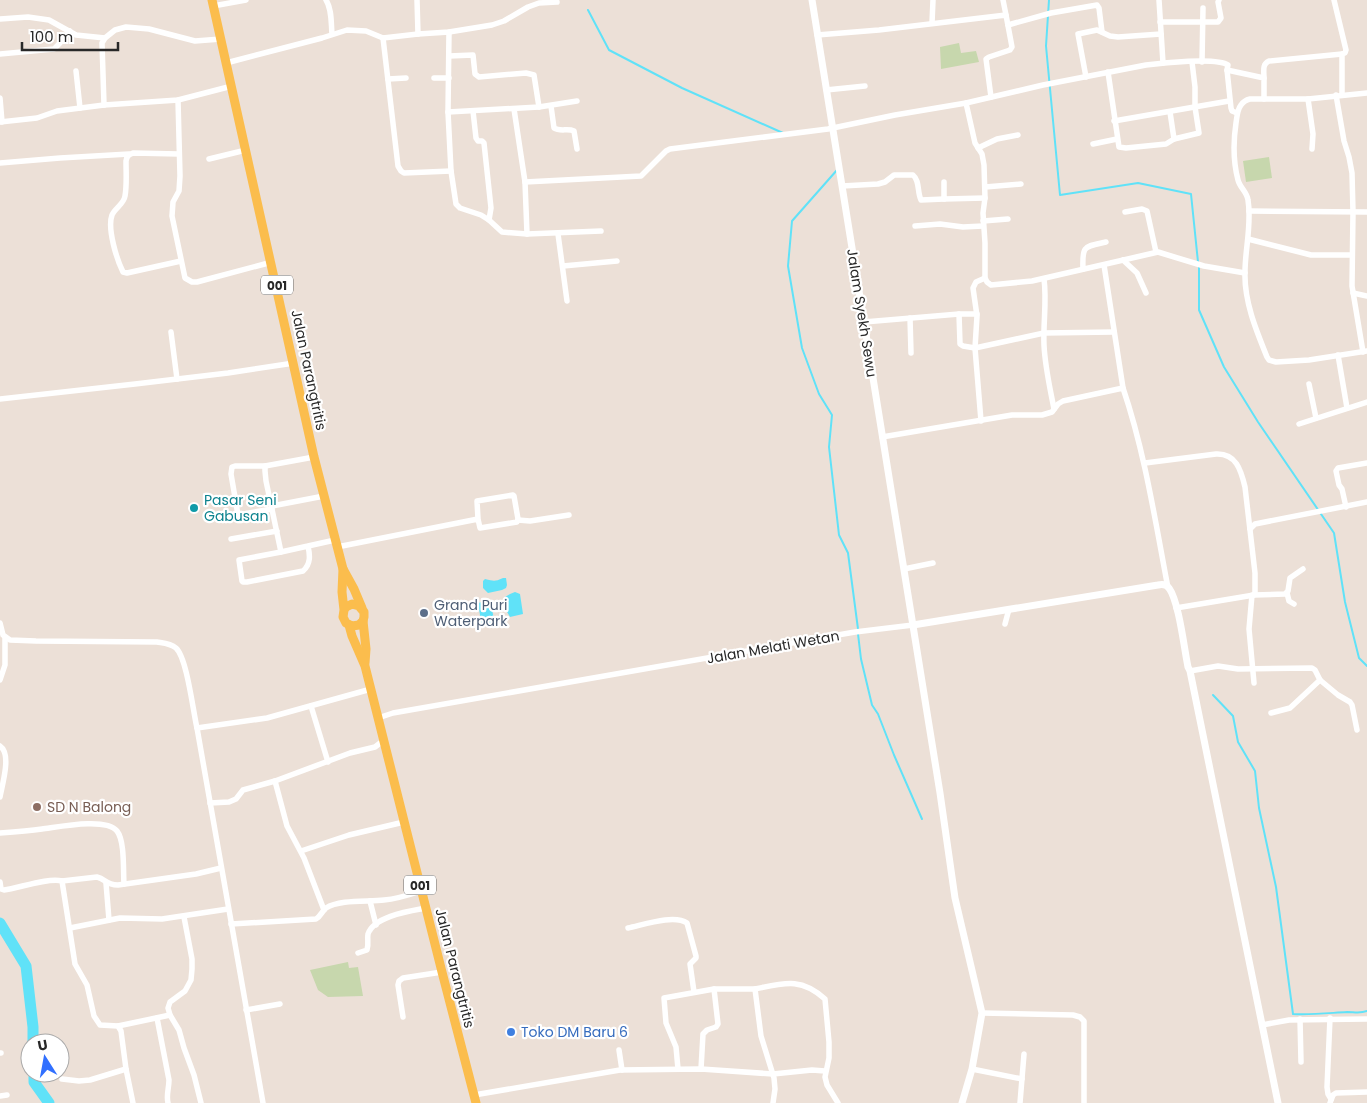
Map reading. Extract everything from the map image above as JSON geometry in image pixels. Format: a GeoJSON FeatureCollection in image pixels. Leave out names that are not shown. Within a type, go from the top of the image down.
{"type":"FeatureCollection","features":[{"type":"Feature","properties":{"kind":"main road","name":"Jalan Parangtritis"},"geometry":{"type":"LineString","coordinates":[[213,3],[314,457],[343,569],[354,588],[362,608]]}},
{"type":"Feature","properties":{"kind":"main road","name":"Jalan Parangtritis"},"geometry":{"type":"LineString","coordinates":[[343,569],[342,592],[344,610]]}},
{"type":"Feature","properties":{"kind":"main road"},"geometry":{"type":"LineString","coordinates":[[344,610],[352,604],[362,608]]}},
{"type":"Feature","properties":{"kind":"main road","name":"001"},"geometry":{"type":"LineString","coordinates":[[362,608],[365,614],[363,621]]}},
{"type":"Feature","properties":{"kind":"main road","name":"001"},"geometry":{"type":"LineString","coordinates":[[344,610],[344,620],[349,625]]}},
{"type":"Feature","properties":{"kind":"main road","name":"Jalan Parangtritis"},"geometry":{"type":"LineString","coordinates":[[363,621],[366,649],[365,666]]}},
{"type":"Feature","properties":{"kind":"main road"},"geometry":{"type":"LineString","coordinates":[[349,625],[356,626],[363,621]]}},
{"type":"Feature","properties":{"kind":"main road","name":"Jalan Parangtritis"},"geometry":{"type":"LineString","coordinates":[[349,625],[365,666],[475,1099]]}},
{"type":"Feature","properties":{"kind":"street"},"geometry":{"type":"LineString","coordinates":[[213,3],[246,0]]}},
{"type":"Feature","properties":{"kind":"street"},"geometry":{"type":"LineString","coordinates":[[326,0],[330,10],[332,34]]}},
{"type":"Feature","properties":{"kind":"street"},"geometry":{"type":"LineString","coordinates":[[417,0],[418,34]]}},
{"type":"Feature","properties":{"kind":"street","name":"Jalam Syekh Sewu"},"geometry":{"type":"LineString","coordinates":[[812,0],[830,129],[842,186],[940,793],[954,898],[982,1014]]}},
{"type":"Feature","properties":{"kind":"street"},"geometry":{"type":"LineString","coordinates":[[932,23],[933,0]]}},
{"type":"Feature","properties":{"kind":"street"},"geometry":{"type":"LineString","coordinates":[[991,97],[986,59],[1011,49],[1012,45],[1003,0]]}},
{"type":"Feature","properties":{"kind":"street"},"geometry":{"type":"LineString","coordinates":[[1158,0],[1163,63]]}},
{"type":"Feature","properties":{"kind":"street"},"geometry":{"type":"LineString","coordinates":[[1160,22],[1218,22],[1221,20],[1219,0]]}},
{"type":"Feature","properties":{"kind":"street"},"geometry":{"type":"LineString","coordinates":[[1334,0],[1346,50],[1342,54],[1339,95],[1344,141],[1352,173],[1354,212],[1353,293],[1365,352],[1292,362],[1269,360],[1259,337],[1246,291],[1248,196],[1238,181],[1233,146],[1240,106],[1250,99],[1308,99],[1339,95],[1367,93]]}},
{"type":"Feature","properties":{"kind":"street"},"geometry":{"type":"LineString","coordinates":[[226,63],[347,30],[366,31],[383,38],[449,32],[492,25],[504,21],[538,3],[557,2]]}},
{"type":"Feature","properties":{"kind":"street"},"geometry":{"type":"LineString","coordinates":[[1008,24],[1097,5],[1102,32]]}},
{"type":"Feature","properties":{"kind":"street"},"geometry":{"type":"LineString","coordinates":[[1202,62],[1203,8]]}},
{"type":"Feature","properties":{"kind":"street"},"geometry":{"type":"LineString","coordinates":[[818,35],[1006,15]]}},
{"type":"Feature","properties":{"kind":"street"},"geometry":{"type":"LineString","coordinates":[[0,19],[28,17],[49,20],[76,34],[105,38]]}},
{"type":"Feature","properties":{"kind":"street"},"geometry":{"type":"LineString","coordinates":[[104,105],[102,43],[105,38],[118,28],[149,29],[195,41],[221,39]]}},
{"type":"Feature","properties":{"kind":"street"},"geometry":{"type":"LineString","coordinates":[[1086,76],[1078,34],[1097,30],[1110,36],[1118,37],[1161,34]]}},
{"type":"Feature","properties":{"kind":"street"},"geometry":{"type":"LineString","coordinates":[[0,54],[54,49],[70,31]]}},
{"type":"Feature","properties":{"kind":"street"},"geometry":{"type":"LineString","coordinates":[[449,32],[448,112],[451,171],[456,204],[460,208],[481,215],[502,232],[558,234],[602,231]]}},
{"type":"Feature","properties":{"kind":"street"},"geometry":{"type":"LineString","coordinates":[[383,38],[398,166],[404,173],[451,171]]}},
{"type":"Feature","properties":{"kind":"street"},"geometry":{"type":"LineString","coordinates":[[1264,99],[1264,66],[1269,61],[1342,54]]}},
{"type":"Feature","properties":{"kind":"street"},"geometry":{"type":"LineString","coordinates":[[449,56],[473,56],[475,73],[479,77],[533,74],[539,107]]}},
{"type":"Feature","properties":{"kind":"street"},"geometry":{"type":"LineString","coordinates":[[1108,72],[1118,146],[1123,148],[1166,144],[1200,133],[1195,107],[1192,62]]}},
{"type":"Feature","properties":{"kind":"street"},"geometry":{"type":"LineString","coordinates":[[525,182],[641,176],[670,149],[830,129],[895,114],[966,103],[1086,76],[1163,63],[1202,62],[1224,63],[1228,65],[1229,101],[1232,110],[1238,113]]}},
{"type":"Feature","properties":{"kind":"street"},"geometry":{"type":"LineString","coordinates":[[1227,70],[1264,78]]}},
{"type":"Feature","properties":{"kind":"street"},"geometry":{"type":"LineString","coordinates":[[76,71],[80,108]]}},
{"type":"Feature","properties":{"kind":"street"},"geometry":{"type":"LineString","coordinates":[[388,79],[406,78]]}},
{"type":"Feature","properties":{"kind":"street"},"geometry":{"type":"LineString","coordinates":[[434,78],[449,78]]}},
{"type":"Feature","properties":{"kind":"street"},"geometry":{"type":"LineString","coordinates":[[0,98],[1,122],[37,118],[57,111],[104,105],[178,100],[232,86]]}},
{"type":"Feature","properties":{"kind":"street"},"geometry":{"type":"LineString","coordinates":[[826,90],[865,86]]}},
{"type":"Feature","properties":{"kind":"street"},"geometry":{"type":"LineString","coordinates":[[1308,99],[1313,134],[1312,149]]}},
{"type":"Feature","properties":{"kind":"street"},"geometry":{"type":"LineString","coordinates":[[178,100],[180,176],[179,191],[173,202],[172,216],[185,278],[192,282],[197,282],[272,262]]}},
{"type":"Feature","properties":{"kind":"street"},"geometry":{"type":"LineString","coordinates":[[448,112],[551,106],[577,101]]}},
{"type":"Feature","properties":{"kind":"street"},"geometry":{"type":"LineString","coordinates":[[1114,121],[1229,101]]}},
{"type":"Feature","properties":{"kind":"street"},"geometry":{"type":"LineString","coordinates":[[966,103],[975,143],[982,154],[984,165],[985,198],[983,224],[985,278],[991,285],[1044,279],[1156,252],[1204,266],[1245,273]]}},
{"type":"Feature","properties":{"kind":"street"},"geometry":{"type":"LineString","coordinates":[[551,106],[554,128],[574,131],[577,149]]}},
{"type":"Feature","properties":{"kind":"street"},"geometry":{"type":"LineString","coordinates":[[514,109],[525,182],[528,234]]}},
{"type":"Feature","properties":{"kind":"street"},"geometry":{"type":"LineString","coordinates":[[473,111],[476,138],[484,143],[491,208],[489,220]]}},
{"type":"Feature","properties":{"kind":"street"},"geometry":{"type":"LineString","coordinates":[[1170,112],[1174,140]]}},
{"type":"Feature","properties":{"kind":"street"},"geometry":{"type":"LineString","coordinates":[[978,148],[998,139],[1018,135]]}},
{"type":"Feature","properties":{"kind":"street"},"geometry":{"type":"LineString","coordinates":[[1093,144],[1117,138]]}},
{"type":"Feature","properties":{"kind":"street"},"geometry":{"type":"LineString","coordinates":[[209,159],[246,150]]}},
{"type":"Feature","properties":{"kind":"street"},"geometry":{"type":"LineString","coordinates":[[0,163],[133,153],[179,154]]}},
{"type":"Feature","properties":{"kind":"street"},"geometry":{"type":"LineString","coordinates":[[129,154],[126,161],[125,200],[114,212],[111,221],[116,254],[123,272],[127,273],[181,261]]}},
{"type":"Feature","properties":{"kind":"street"},"geometry":{"type":"LineString","coordinates":[[842,186],[878,184],[885,182],[894,175],[913,175],[916,179],[920,200],[985,198]]}},
{"type":"Feature","properties":{"kind":"street"},"geometry":{"type":"LineString","coordinates":[[944,182],[944,200]]}},
{"type":"Feature","properties":{"kind":"street"},"geometry":{"type":"LineString","coordinates":[[985,187],[1020,184]]}},
{"type":"Feature","properties":{"kind":"street"},"geometry":{"type":"LineString","coordinates":[[1125,212],[1142,209],[1146,211],[1156,252]]}},
{"type":"Feature","properties":{"kind":"street"},"geometry":{"type":"LineString","coordinates":[[1249,211],[1367,212]]}},
{"type":"Feature","properties":{"kind":"street"},"geometry":{"type":"LineString","coordinates":[[916,226],[940,224],[963,227],[1008,219]]}},
{"type":"Feature","properties":{"kind":"street"},"geometry":{"type":"LineString","coordinates":[[558,234],[567,301]]}},
{"type":"Feature","properties":{"kind":"street"},"geometry":{"type":"LineString","coordinates":[[1248,240],[1304,254],[1352,256]]}},
{"type":"Feature","properties":{"kind":"street"},"geometry":{"type":"LineString","coordinates":[[1083,269],[1082,255],[1084,249],[1106,242]]}},
{"type":"Feature","properties":{"kind":"street"},"geometry":{"type":"LineString","coordinates":[[1123,260],[1137,273],[1146,293]]}},
{"type":"Feature","properties":{"kind":"street"},"geometry":{"type":"LineString","coordinates":[[562,266],[617,262]]}},
{"type":"Feature","properties":{"kind":"street"},"geometry":{"type":"LineString","coordinates":[[1104,265],[1123,388],[1145,463],[1168,588],[1176,608],[1190,671],[1278,1103]]}},
{"type":"Feature","properties":{"kind":"street"},"geometry":{"type":"LineString","coordinates":[[981,421],[975,348],[977,314],[973,286],[976,282],[985,278]]}},
{"type":"Feature","properties":{"kind":"street"},"geometry":{"type":"LineString","coordinates":[[1044,279],[1046,298],[1044,333],[1046,365],[1054,409]]}},
{"type":"Feature","properties":{"kind":"street"},"geometry":{"type":"LineString","coordinates":[[1353,293],[1367,296]]}},
{"type":"Feature","properties":{"kind":"street"},"geometry":{"type":"LineString","coordinates":[[958,314],[960,344],[975,348],[1044,333],[1114,332]]}},
{"type":"Feature","properties":{"kind":"street"},"geometry":{"type":"LineString","coordinates":[[864,322],[977,314]]}},
{"type":"Feature","properties":{"kind":"street"},"geometry":{"type":"LineString","coordinates":[[910,318],[912,353]]}},
{"type":"Feature","properties":{"kind":"street"},"geometry":{"type":"LineString","coordinates":[[171,332],[177,379]]}},
{"type":"Feature","properties":{"kind":"street"},"geometry":{"type":"LineString","coordinates":[[1338,355],[1348,408]]}},
{"type":"Feature","properties":{"kind":"street"},"geometry":{"type":"LineString","coordinates":[[0,399],[138,384],[294,363]]}},
{"type":"Feature","properties":{"kind":"street"},"geometry":{"type":"LineString","coordinates":[[1309,384],[1316,418]]}},
{"type":"Feature","properties":{"kind":"street"},"geometry":{"type":"LineString","coordinates":[[882,437],[1017,415],[1042,415],[1050,413],[1064,400],[1123,388]]}},
{"type":"Feature","properties":{"kind":"street"},"geometry":{"type":"LineString","coordinates":[[1298,424],[1367,402]]}},
{"type":"Feature","properties":{"kind":"street"},"geometry":{"type":"LineString","coordinates":[[1145,463],[1216,454],[1225,454],[1233,458],[1236,463],[1243,480],[1254,573],[1255,592],[1249,623],[1254,683]]}},
{"type":"Feature","properties":{"kind":"street"},"geometry":{"type":"LineString","coordinates":[[314,457],[266,466],[235,466],[231,469],[230,474],[235,515],[324,496]]}},
{"type":"Feature","properties":{"kind":"street"},"geometry":{"type":"LineString","coordinates":[[1346,507],[1336,471],[1338,468],[1367,463]]}},
{"type":"Feature","properties":{"kind":"street"},"geometry":{"type":"LineString","coordinates":[[266,466],[266,481],[281,552]]}},
{"type":"Feature","properties":{"kind":"street"},"geometry":{"type":"LineString","coordinates":[[518,520],[515,497],[513,495],[477,501],[480,528],[517,522],[518,520],[530,521],[569,515]]}},
{"type":"Feature","properties":{"kind":"street"},"geometry":{"type":"LineString","coordinates":[[1250,529],[1255,524],[1367,502]]}},
{"type":"Feature","properties":{"kind":"street"},"geometry":{"type":"LineString","coordinates":[[308,546],[310,559],[303,571],[242,582],[239,560],[308,546],[478,519]]}},
{"type":"Feature","properties":{"kind":"street"},"geometry":{"type":"LineString","coordinates":[[231,539],[277,531]]}},
{"type":"Feature","properties":{"kind":"street"},"geometry":{"type":"LineString","coordinates":[[904,569],[933,563]]}},
{"type":"Feature","properties":{"kind":"street"},"geometry":{"type":"LineString","coordinates":[[1294,604],[1290,602],[1287,593],[1290,578],[1304,569]]}},
{"type":"Feature","properties":{"kind":"street","name":"Jalan Melati Wetan"},"geometry":{"type":"LineString","coordinates":[[378,718],[394,713],[867,630],[913,626],[1158,585],[1164,585],[1168,588]]}},
{"type":"Feature","properties":{"kind":"street"},"geometry":{"type":"LineString","coordinates":[[1176,608],[1253,595],[1282,595],[1287,593]]}},
{"type":"Feature","properties":{"kind":"street"},"geometry":{"type":"LineString","coordinates":[[1005,624],[1009,609]]}},
{"type":"Feature","properties":{"kind":"street"},"geometry":{"type":"LineString","coordinates":[[0,623],[6,665],[0,680]]}},
{"type":"Feature","properties":{"kind":"street"},"geometry":{"type":"LineString","coordinates":[[3,637],[10,640],[36,641],[157,642],[174,646],[180,654],[185,666],[263,1103]]}},
{"type":"Feature","properties":{"kind":"street"},"geometry":{"type":"LineString","coordinates":[[1190,671],[1218,666],[1229,669],[1312,668],[1320,680],[1350,702],[1357,730]]}},
{"type":"Feature","properties":{"kind":"street"},"geometry":{"type":"LineString","coordinates":[[1271,712],[1290,708],[1320,680]]}},
{"type":"Feature","properties":{"kind":"street"},"geometry":{"type":"LineString","coordinates":[[196,728],[267,718],[371,689]]}},
{"type":"Feature","properties":{"kind":"street"},"geometry":{"type":"LineString","coordinates":[[311,706],[328,762]]}},
{"type":"Feature","properties":{"kind":"street"},"geometry":{"type":"LineString","coordinates":[[210,804],[229,802],[236,799],[243,790],[275,781],[350,753],[375,747],[384,740]]}},
{"type":"Feature","properties":{"kind":"street"},"geometry":{"type":"LineString","coordinates":[[0,746],[5,753],[6,769],[0,798]]}},
{"type":"Feature","properties":{"kind":"street"},"geometry":{"type":"LineString","coordinates":[[275,781],[287,826],[300,851],[324,910]]}},
{"type":"Feature","properties":{"kind":"street"},"geometry":{"type":"LineString","coordinates":[[300,851],[349,835],[404,822]]}},
{"type":"Feature","properties":{"kind":"street"},"geometry":{"type":"LineString","coordinates":[[0,834],[79,824],[104,825],[114,828],[118,832],[121,842],[124,884]]}},
{"type":"Feature","properties":{"kind":"street"},"geometry":{"type":"LineString","coordinates":[[0,882],[1,889],[4,890],[46,881],[97,877],[113,885],[196,874],[220,868]]}},
{"type":"Feature","properties":{"kind":"street"},"geometry":{"type":"LineString","coordinates":[[62,881],[75,964],[87,984],[96,1020],[100,1025],[118,1026],[170,1015]]}},
{"type":"Feature","properties":{"kind":"street"},"geometry":{"type":"LineString","coordinates":[[106,883],[109,920]]}},
{"type":"Feature","properties":{"kind":"street"},"geometry":{"type":"LineString","coordinates":[[231,924],[316,919],[320,917],[324,910],[331,906],[358,901],[390,900],[422,891]]}},
{"type":"Feature","properties":{"kind":"street"},"geometry":{"type":"LineString","coordinates":[[370,901],[376,925]]}},
{"type":"Feature","properties":{"kind":"street"},"geometry":{"type":"LineString","coordinates":[[358,953],[367,950],[369,933],[384,919],[395,914],[426,908]]}},
{"type":"Feature","properties":{"kind":"street"},"geometry":{"type":"LineString","coordinates":[[70,928],[120,918],[162,919],[228,909]]}},
{"type":"Feature","properties":{"kind":"street"},"geometry":{"type":"LineString","coordinates":[[184,916],[192,959],[192,975],[190,984],[185,991],[169,1004],[170,1015],[179,1030],[202,1103]]}},
{"type":"Feature","properties":{"kind":"street"},"geometry":{"type":"LineString","coordinates":[[628,928],[670,919],[687,923],[696,956],[690,964],[694,992]]}},
{"type":"Feature","properties":{"kind":"street"},"geometry":{"type":"LineString","coordinates":[[404,1018],[398,985],[399,981],[403,978],[442,972]]}},
{"type":"Feature","properties":{"kind":"street"},"geometry":{"type":"LineString","coordinates":[[678,1069],[676,1047],[666,1022],[664,998],[714,989],[755,989],[794,983],[810,987],[825,999],[829,1042],[825,1077],[827,1085],[838,1103]]}},
{"type":"Feature","properties":{"kind":"street"},"geometry":{"type":"LineString","coordinates":[[701,1068],[703,1034],[707,1030],[716,1028],[718,1024],[714,989]]}},
{"type":"Feature","properties":{"kind":"street"},"geometry":{"type":"LineString","coordinates":[[755,989],[761,1036],[775,1082],[773,1103]]}},
{"type":"Feature","properties":{"kind":"street"},"geometry":{"type":"LineString","coordinates":[[246,1010],[280,1004]]}},
{"type":"Feature","properties":{"kind":"street"},"geometry":{"type":"LineString","coordinates":[[962,1103],[972,1069],[982,1014],[1073,1015],[1082,1019],[1084,1021],[1084,1103]]}},
{"type":"Feature","properties":{"kind":"street"},"geometry":{"type":"LineString","coordinates":[[157,1018],[168,1080],[168,1103]]}},
{"type":"Feature","properties":{"kind":"street"},"geometry":{"type":"LineString","coordinates":[[1330,1018],[1327,1087],[1330,1101]]}},
{"type":"Feature","properties":{"kind":"street"},"geometry":{"type":"LineString","coordinates":[[1262,1025],[1300,1019],[1367,1019]]}},
{"type":"Feature","properties":{"kind":"street"},"geometry":{"type":"LineString","coordinates":[[1300,1019],[1301,1062]]}},
{"type":"Feature","properties":{"kind":"street"},"geometry":{"type":"LineString","coordinates":[[118,1026],[122,1035],[133,1103]]}},
{"type":"Feature","properties":{"kind":"street"},"geometry":{"type":"LineString","coordinates":[[619,1050],[622,1070]]}},
{"type":"Feature","properties":{"kind":"street"},"geometry":{"type":"LineString","coordinates":[[1020,1103],[1024,1054]]}},
{"type":"Feature","properties":{"kind":"street"},"geometry":{"type":"LineString","coordinates":[[475,1099],[622,1070],[701,1068],[773,1074],[812,1070],[825,1071]]}},
{"type":"Feature","properties":{"kind":"street"},"geometry":{"type":"LineString","coordinates":[[70,1080],[90,1080],[126,1069]]}},
{"type":"Feature","properties":{"kind":"street"},"geometry":{"type":"LineString","coordinates":[[972,1069],[1022,1079]]}},
{"type":"Feature","properties":{"kind":"street"},"geometry":{"type":"LineString","coordinates":[[1330,1101],[1336,1093],[1367,1092]]}},
{"type":"Feature","properties":{"kind":"street"},"geometry":{"type":"LineString","coordinates":[[0,1096],[7,1095]]}},
{"type":"Feature","properties":{"kind":"green space"},"geometry":{"type":"Polygon","coordinates":[[[959,43],[961,53],[976,51],[979,62],[941,69],[940,47],[959,43]]]}},
{"type":"Feature","properties":{"kind":"green space"},"geometry":{"type":"Polygon","coordinates":[[[1269,157],[1272,178],[1246,182],[1243,161],[1269,157]]]}},
{"type":"Feature","properties":{"kind":"green space"},"geometry":{"type":"Polygon","coordinates":[[[348,962],[349,968],[358,967],[363,996],[328,997],[318,990],[310,970],[348,962]]]}},
{"type":"Feature","properties":{"kind":"water"},"geometry":{"type":"Polygon","coordinates":[[[506,578],[507,585],[502,590],[488,593],[483,588],[483,581],[485,579],[494,581],[506,578]]]}},
{"type":"Feature","properties":{"kind":"water"},"geometry":{"type":"Polygon","coordinates":[[[515,592],[520,594],[523,614],[510,617],[506,610],[508,606],[505,597],[515,592]]]}},
{"type":"Feature","properties":{"kind":"water"},"geometry":{"type":"Polygon","coordinates":[[[490,600],[495,624],[482,627],[478,603],[490,600]]]}},
{"type":"Feature","properties":{"kind":"waterway"},"geometry":{"type":"LineString","coordinates":[[1049,0],[1046,46],[1060,195],[1138,183],[1191,194],[1198,262]]}},
{"type":"Feature","properties":{"kind":"waterway"},"geometry":{"type":"LineString","coordinates":[[588,10],[609,50],[682,88],[783,133]]}},
{"type":"Feature","properties":{"kind":"waterway"},"geometry":{"type":"LineString","coordinates":[[837,170],[792,221],[788,266],[802,348],[819,394],[832,415],[829,447],[839,535],[848,553],[858,629]]}},
{"type":"Feature","properties":{"kind":"waterway"},"geometry":{"type":"LineString","coordinates":[[1199,267],[1199,310],[1224,367],[1258,422],[1334,533],[1345,602],[1359,658],[1367,666]]}},
{"type":"Feature","properties":{"kind":"waterway"},"geometry":{"type":"LineString","coordinates":[[858,634],[861,659],[872,705],[878,714],[922,819]]}},
{"type":"Feature","properties":{"kind":"waterway"},"geometry":{"type":"LineString","coordinates":[[1213,695],[1233,716],[1238,742],[1255,771],[1259,808],[1276,887],[1293,1014],[1359,1013],[1367,1011]]}},
{"type":"Feature","properties":{"kind":"waterway"},"geometry":{"type":"LineString","coordinates":[[0,923],[26,966],[33,1033]]}},
{"type":"Feature","properties":{"kind":"waterway"},"geometry":{"type":"LineString","coordinates":[[35,1083],[49,1103]]}},
{"type":"Feature","properties":{"kind":"place","name":"Pasar Seni Gabusan"},"geometry":{"type":"Point","coordinates":[194,508]}},
{"type":"Feature","properties":{"kind":"place","name":"Grand Puri Waterpark"},"geometry":{"type":"Point","coordinates":[424,613]}},
{"type":"Feature","properties":{"kind":"place","name":"SD N Balong"},"geometry":{"type":"Point","coordinates":[37,807]}},
{"type":"Feature","properties":{"kind":"place","name":"Toko DM Baru 6"},"geometry":{"type":"Point","coordinates":[511,1032]}}]}
